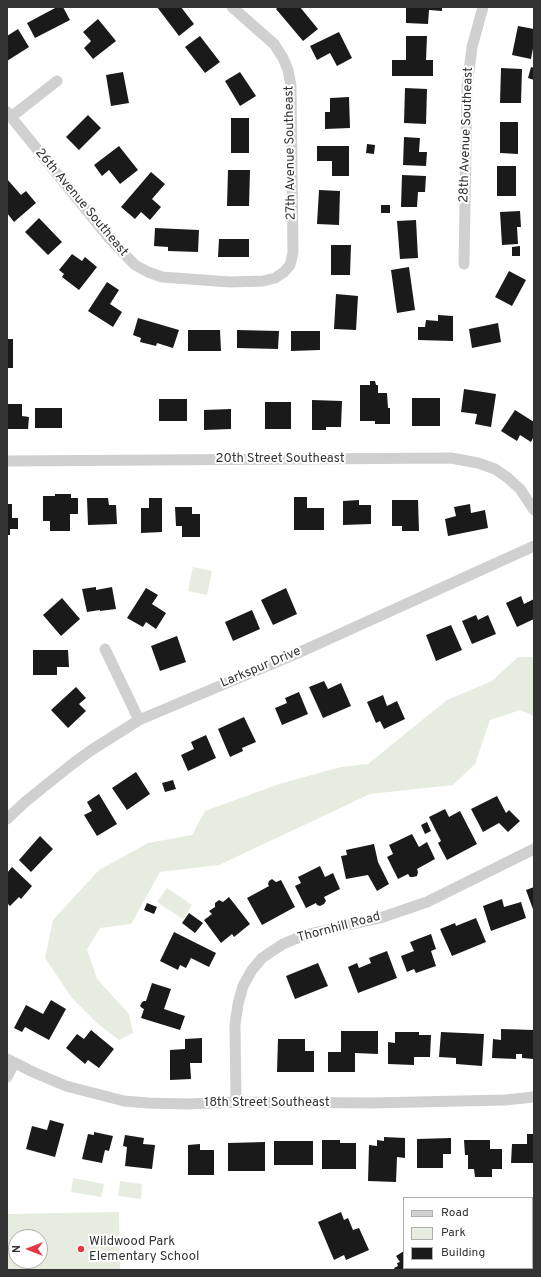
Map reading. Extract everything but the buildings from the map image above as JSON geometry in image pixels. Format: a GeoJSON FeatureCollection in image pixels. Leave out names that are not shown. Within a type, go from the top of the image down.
{"type":"FeatureCollection","features":[{"type":"Feature","properties":{"kind":"street","name":"27th Avenue Southeast"},"geometry":{"type":"LineString","coordinates":[[232,7],[274,44],[283,58],[288,70],[291,86],[293,253],[290,265],[284,272]]}},
{"type":"Feature","properties":{"kind":"street","name":"28th Avenue Southeast"},"geometry":{"type":"LineString","coordinates":[[464,264],[467,86],[472,47],[483,7]]}},
{"type":"Feature","properties":{"kind":"street"},"geometry":{"type":"LineString","coordinates":[[9,114],[57,80]]}},
{"type":"Feature","properties":{"kind":"street","name":"26th Avenue Southeast"},"geometry":{"type":"LineString","coordinates":[[9,114],[109,238],[134,265],[162,277],[230,282],[263,281],[275,278],[284,272]]}},
{"type":"Feature","properties":{"kind":"street","name":"20th Street Southeast"},"geometry":{"type":"LineString","coordinates":[[7,461],[451,458],[478,463],[495,470],[508,478],[520,489],[534,510]]}},
{"type":"Feature","properties":{"kind":"street","name":"Larkspur Drive"},"geometry":{"type":"LineString","coordinates":[[7,820],[25,802],[90,751],[139,720],[298,653],[534,546]]}},
{"type":"Feature","properties":{"kind":"street"},"geometry":{"type":"LineString","coordinates":[[105,649],[139,720]]}},
{"type":"Feature","properties":{"kind":"street","name":"Thornhill Road"},"geometry":{"type":"LineString","coordinates":[[236,1102],[235,1025],[238,1004],[243,986],[252,970],[262,958],[284,944],[296,939],[314,933],[380,918],[427,902],[534,849]]}},
{"type":"Feature","properties":{"kind":"street"},"geometry":{"type":"LineString","coordinates":[[7,1077],[11,1061]]}},
{"type":"Feature","properties":{"kind":"street","name":"18th Street Southeast"},"geometry":{"type":"LineString","coordinates":[[11,1061],[66,1086],[124,1101],[148,1103],[372,1103],[505,1100],[534,1097]]}},
{"type":"Feature","properties":{"kind":"green space"},"geometry":{"type":"Polygon","coordinates":[[[193,567],[212,571],[207,595],[188,591],[193,567]]]}},
{"type":"Feature","properties":{"kind":"green space"},"geometry":{"type":"Polygon","coordinates":[[[518,657],[534,657],[534,716],[520,710],[490,720],[475,764],[453,785],[370,794],[219,865],[160,872],[131,924],[100,928],[87,949],[97,979],[129,1014],[133,1033],[119,1040],[97,1023],[72,998],[45,958],[53,920],[99,870],[148,843],[192,835],[205,811],[279,784],[341,767],[368,764],[447,700],[492,681],[518,657]]]}},
{"type":"Feature","properties":{"kind":"green space"},"geometry":{"type":"Polygon","coordinates":[[[167,888],[192,905],[183,919],[157,902],[167,888]]]}},
{"type":"Feature","properties":{"kind":"green space"},"geometry":{"type":"Polygon","coordinates":[[[73,1178],[104,1184],[101,1197],[71,1192],[73,1178]]]}},
{"type":"Feature","properties":{"kind":"green space"},"geometry":{"type":"Polygon","coordinates":[[[120,1181],[142,1184],[141,1199],[118,1196],[120,1181]]]}},
{"type":"Feature","properties":{"kind":"green space","name":"Wildwood Park Elementary School"},"geometry":{"type":"Polygon","coordinates":[[[119,1212],[120,1270],[7,1270],[7,1214],[119,1212]]]}},
{"type":"Feature","properties":{"kind":"place","name":"Wildwood Park Elementary School"},"geometry":{"type":"Point","coordinates":[81,1249]}}]}
